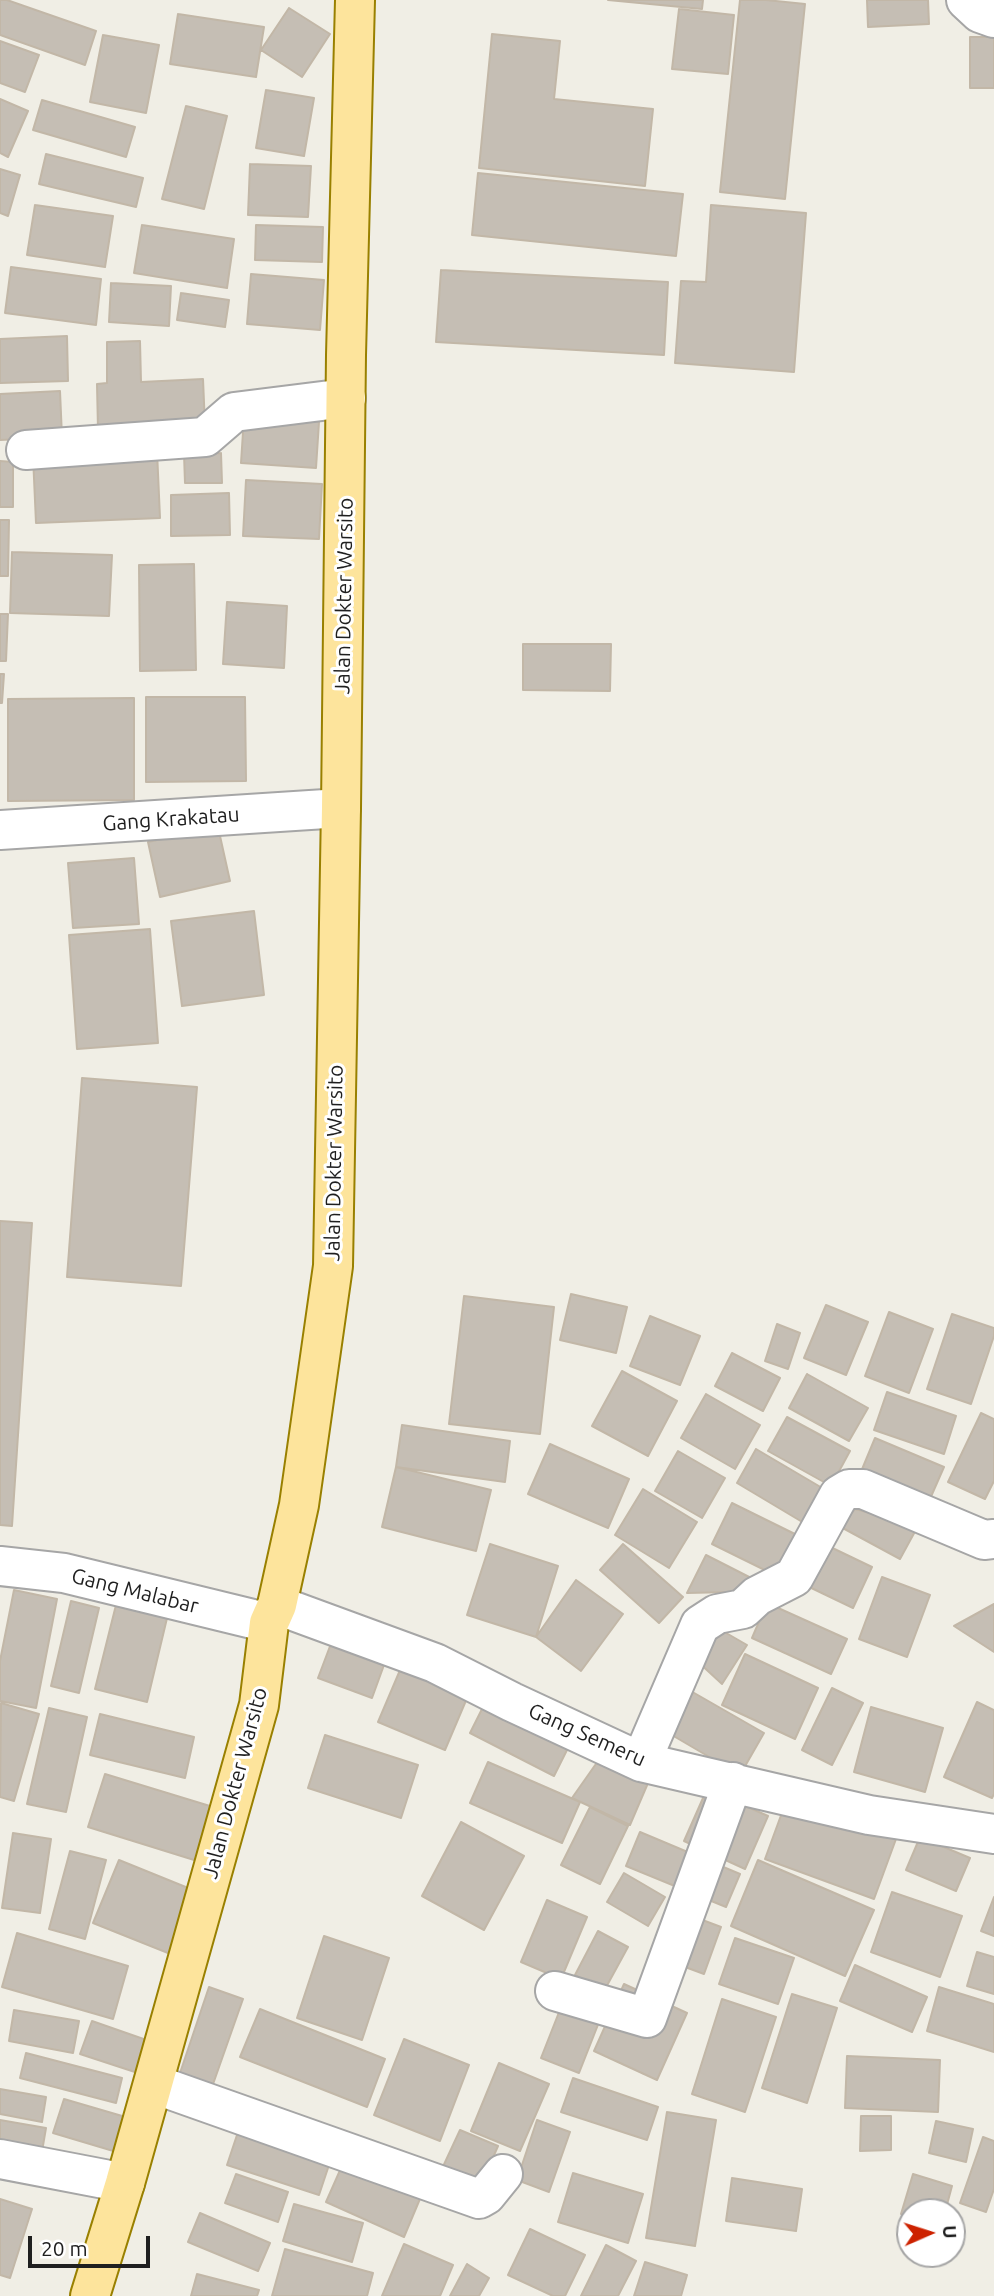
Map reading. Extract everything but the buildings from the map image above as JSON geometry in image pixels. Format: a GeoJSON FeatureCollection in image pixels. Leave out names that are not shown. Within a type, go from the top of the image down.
{"type":"FeatureCollection","features":[{"type":"Feature","properties":{"kind":"main road","name":"Jalan Dokter Warsito"},"geometry":{"type":"LineString","coordinates":[[90,2296],[154,2084],[259,1705],[273,1614],[299,1505],[333,1266],[355,0]]}},
{"type":"Feature","properties":{"kind":"street"},"geometry":{"type":"LineString","coordinates":[[966,0],[980,13],[994,18]]}},
{"type":"Feature","properties":{"kind":"street"},"geometry":{"type":"LineString","coordinates":[[26,450],[205,437],[234,412],[346,398]]}},
{"type":"Feature","properties":{"kind":"street","name":"Gang Krakatau"},"geometry":{"type":"LineString","coordinates":[[0,830],[341,808]]}},
{"type":"Feature","properties":{"kind":"street"},"geometry":{"type":"LineString","coordinates":[[641,1762],[700,1625],[717,1614],[743,1609],[757,1596],[794,1577],[839,1495],[849,1489],[863,1489],[984,1540],[994,1539]]}},
{"type":"Feature","properties":{"kind":"street","name":"Gang Malabar"},"geometry":{"type":"LineString","coordinates":[[0,1566],[64,1573],[273,1614]]}},
{"type":"Feature","properties":{"kind":"street","name":"Gang Semeru"},"geometry":{"type":"LineString","coordinates":[[273,1614],[435,1663],[641,1762],[869,1815],[994,1834]]}},
{"type":"Feature","properties":{"kind":"street"},"geometry":{"type":"LineString","coordinates":[[555,1991],[647,2018],[733,1782]]}},
{"type":"Feature","properties":{"kind":"street"},"geometry":{"type":"LineString","coordinates":[[154,2084],[479,2199],[486,2195],[503,2174]]}},
{"type":"Feature","properties":{"kind":"street"},"geometry":{"type":"LineString","coordinates":[[0,2159],[125,2183]]}}]}
